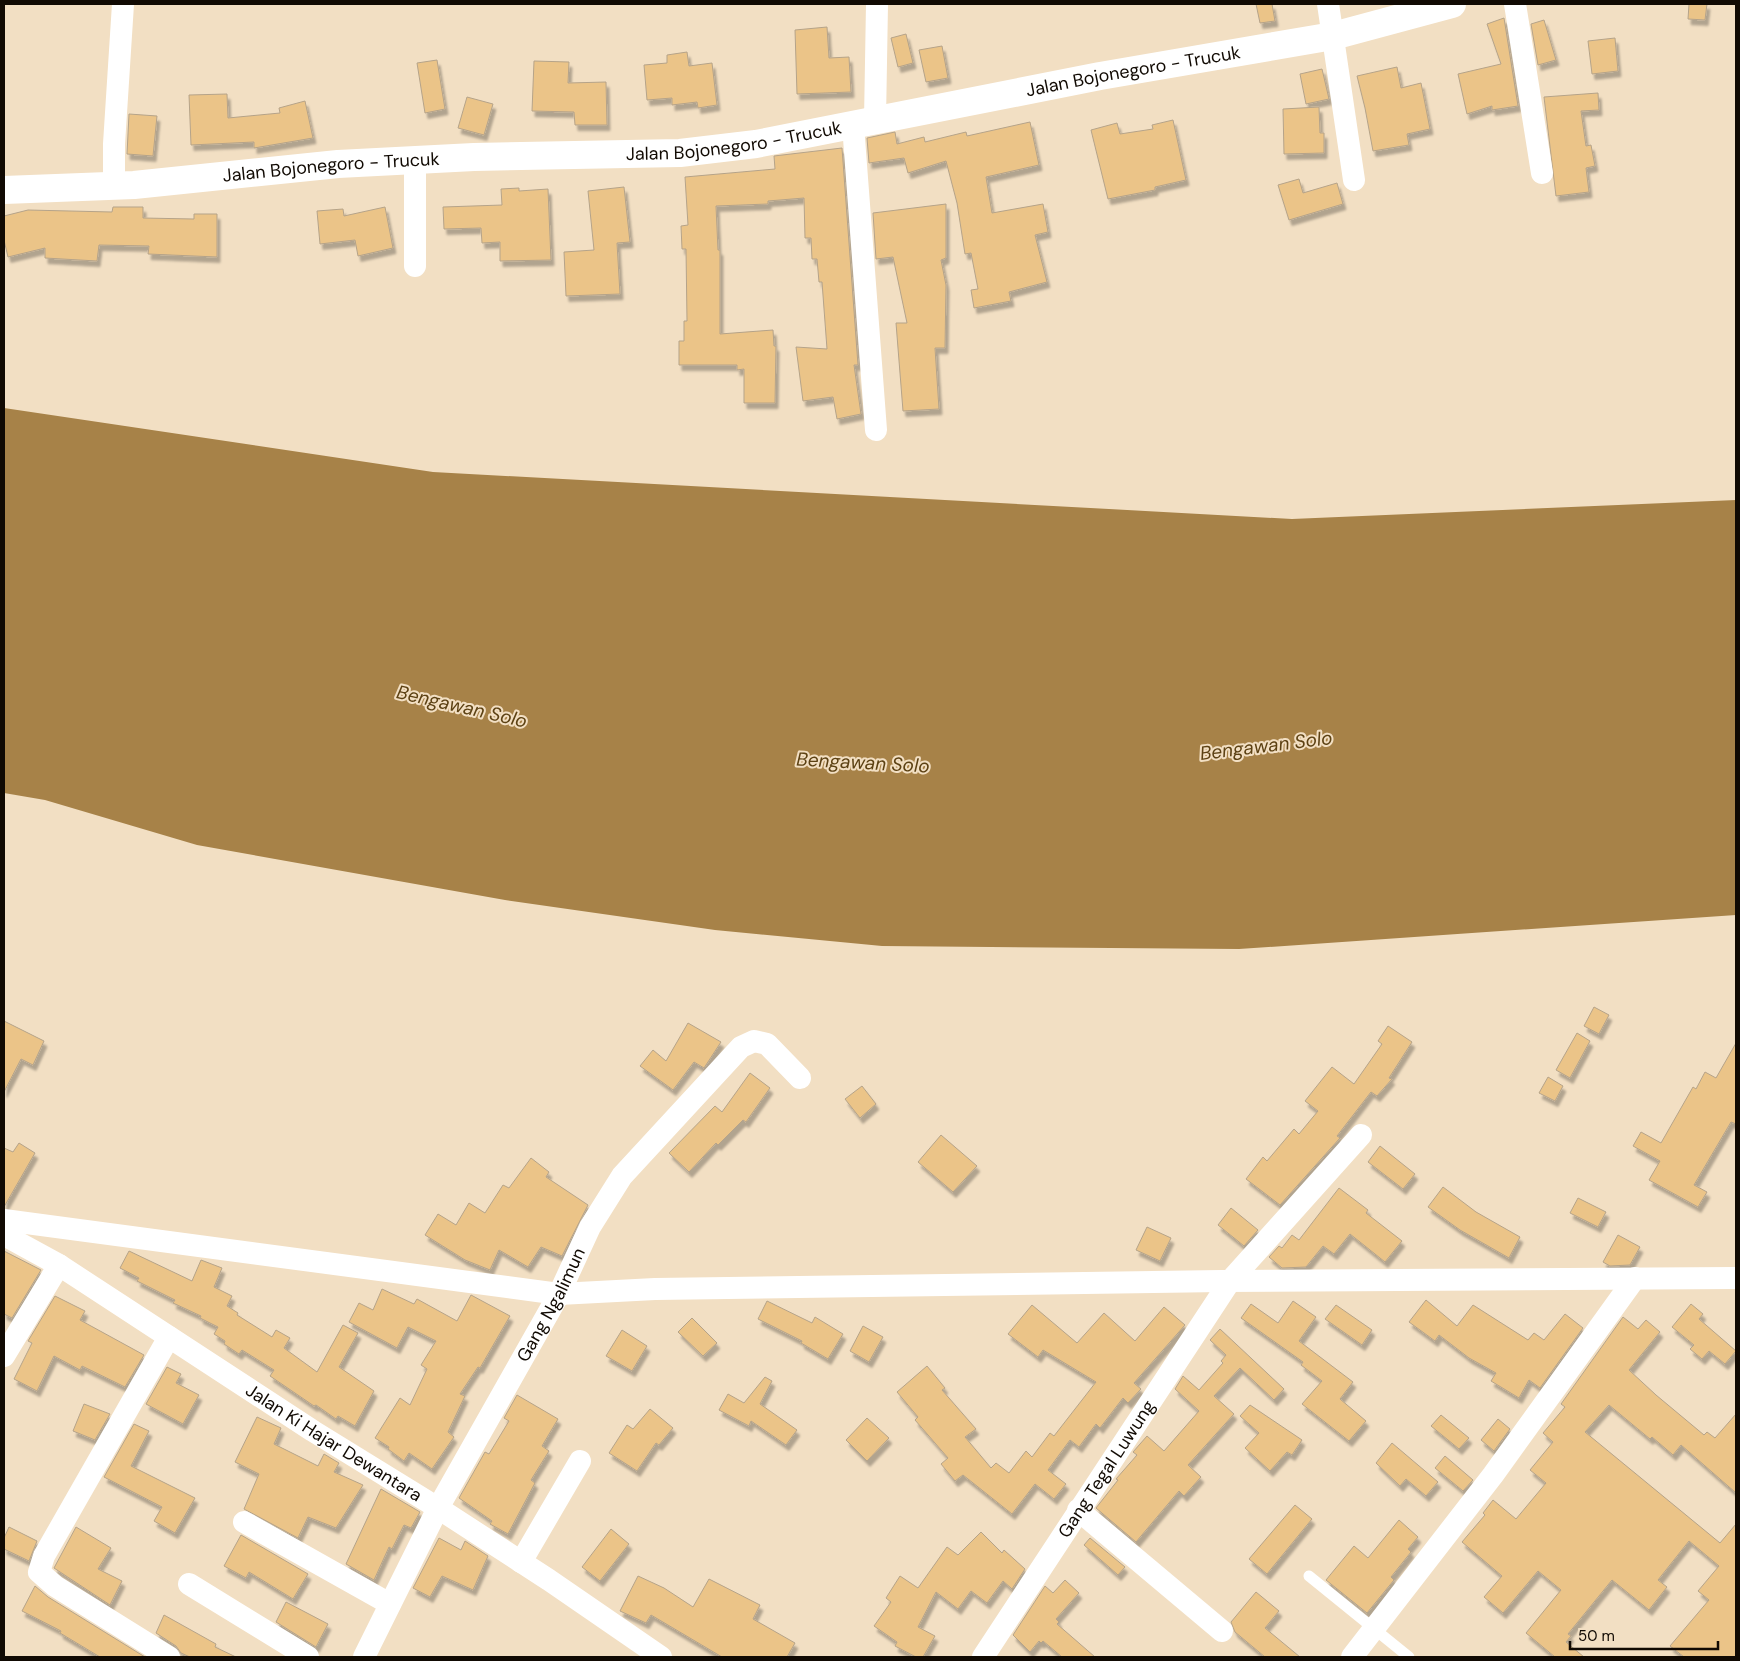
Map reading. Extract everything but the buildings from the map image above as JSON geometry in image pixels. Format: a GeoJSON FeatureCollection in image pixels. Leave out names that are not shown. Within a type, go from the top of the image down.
{"type":"FeatureCollection","features":[{"type":"Feature","properties":{"kind":"street"},"geometry":{"type":"LineString","coordinates":[[114,186],[114,144],[124,4]]}},
{"type":"Feature","properties":{"kind":"street"},"geometry":{"type":"LineString","coordinates":[[876,430],[864,123],[877,4]]}},
{"type":"Feature","properties":{"kind":"street"},"geometry":{"type":"LineString","coordinates":[[1328,4],[1354,180]]}},
{"type":"Feature","properties":{"kind":"street","name":"Jalan Bojonegoro - Trucuk"},"geometry":{"type":"LineString","coordinates":[[4,190],[114,186],[338,164],[474,156],[680,153],[756,144],[1100,76],[1333,36],[1452,4]]}},
{"type":"Feature","properties":{"kind":"street"},"geometry":{"type":"LineString","coordinates":[[1514,4],[1542,173]]}},
{"type":"Feature","properties":{"kind":"street"},"geometry":{"type":"LineString","coordinates":[[415,160],[415,266]]}},
{"type":"Feature","properties":{"kind":"street","name":"Gang Ngalimun"},"geometry":{"type":"LineString","coordinates":[[364,1657],[438,1508],[558,1294],[590,1227],[622,1176],[741,1047],[754,1041],[767,1044],[800,1078]]}},
{"type":"Feature","properties":{"kind":"street","name":"Gang Tegal Luwung"},"geometry":{"type":"LineString","coordinates":[[983,1657],[1230,1281],[1361,1135]]}},
{"type":"Feature","properties":{"kind":"street"},"geometry":{"type":"LineString","coordinates":[[4,1220],[558,1294],[655,1289],[1230,1281],[1736,1278]]}},
{"type":"Feature","properties":{"kind":"street","name":"Jalan Ki Hajar Dewantara"},"geometry":{"type":"LineString","coordinates":[[4,1235],[59,1265],[314,1431],[438,1508],[661,1657]]}},
{"type":"Feature","properties":{"kind":"street"},"geometry":{"type":"LineString","coordinates":[[4,1356],[59,1265]]}},
{"type":"Feature","properties":{"kind":"street"},"geometry":{"type":"LineString","coordinates":[[1352,1657],[1494,1475],[1636,1278]]}},
{"type":"Feature","properties":{"kind":"street"},"geometry":{"type":"LineString","coordinates":[[169,1657],[55,1586],[39,1572],[44,1556],[170,1337]]}},
{"type":"Feature","properties":{"kind":"street"},"geometry":{"type":"LineString","coordinates":[[521,1562],[580,1461]]}},
{"type":"Feature","properties":{"kind":"street"},"geometry":{"type":"LineString","coordinates":[[1078,1510],[1222,1631]]}},
{"type":"Feature","properties":{"kind":"street"},"geometry":{"type":"LineString","coordinates":[[244,1522],[390,1604]]}},
{"type":"Feature","properties":{"kind":"street"},"geometry":{"type":"LineString","coordinates":[[189,1584],[308,1657]]}},
{"type":"Feature","properties":{"kind":"lane"},"geometry":{"type":"LineString","coordinates":[[1309,1576],[1376,1628],[1409,1657]]}},
{"type":"Feature","properties":{"kind":"water","name":"Bengawan Solo"},"geometry":{"type":"Polygon","coordinates":[[[4,408],[433,472],[1292,519],[1736,500],[1736,915],[1239,949],[882,946],[715,930],[505,900],[197,845],[45,800],[4,793],[4,408]]]}}]}
